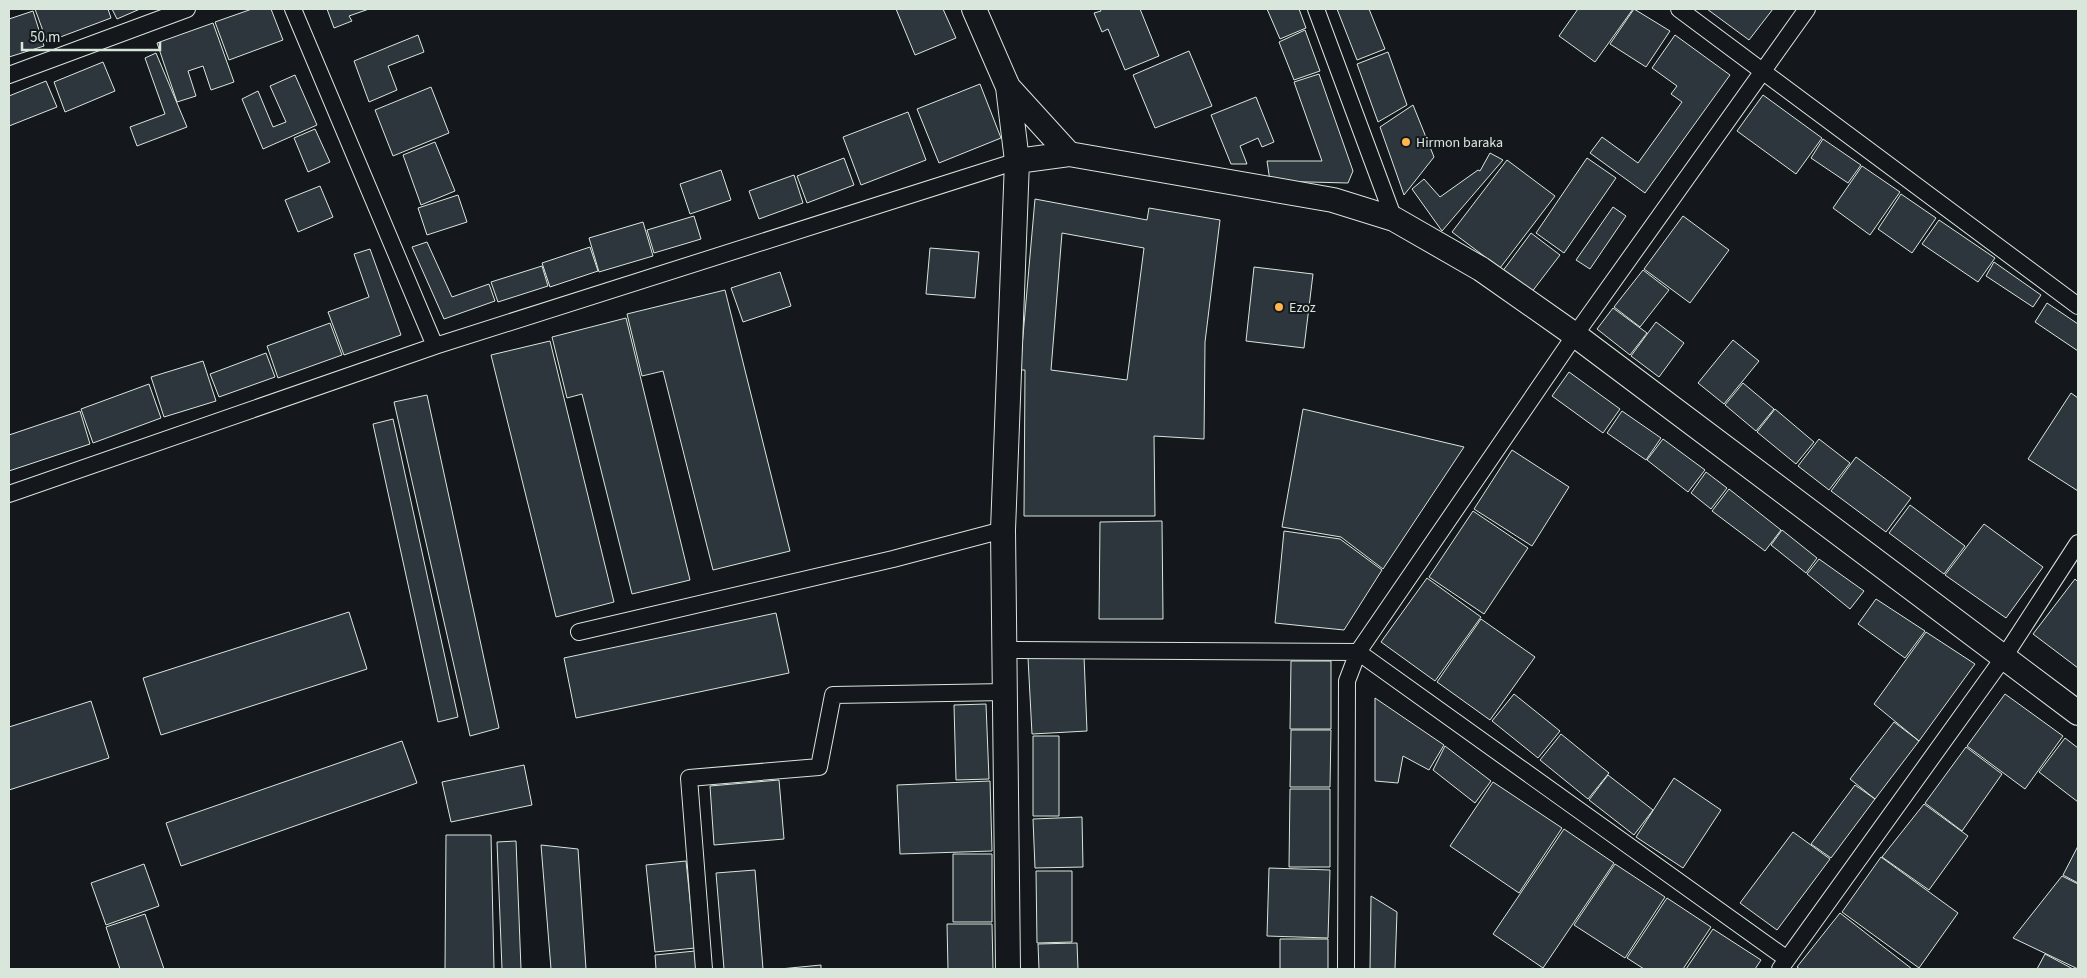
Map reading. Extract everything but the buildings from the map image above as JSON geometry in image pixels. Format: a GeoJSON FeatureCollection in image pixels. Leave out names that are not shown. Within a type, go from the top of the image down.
{"type":"FeatureCollection","features":[{"type":"Feature","properties":{"kind":"main road"},"geometry":{"type":"LineString","coordinates":[[974,9],[1008,87],[1017,161],[1004,530],[1008,969]]}},
{"type":"Feature","properties":{"kind":"main road"},"geometry":{"type":"LineString","coordinates":[[1008,87],[1069,154]]}},
{"type":"Feature","properties":{"kind":"main road"},"geometry":{"type":"LineString","coordinates":[[1017,161],[1069,154],[1333,200],[1394,219],[1481,269],[1575,335],[2078,713]]}},
{"type":"Feature","properties":{"kind":"street"},"geometry":{"type":"LineString","coordinates":[[9,75],[187,9]]}},
{"type":"Feature","properties":{"kind":"street"},"geometry":{"type":"LineString","coordinates":[[294,9],[435,346]]}},
{"type":"Feature","properties":{"kind":"street"},"geometry":{"type":"LineString","coordinates":[[1316,9],[1394,219]]}},
{"type":"Feature","properties":{"kind":"street"},"geometry":{"type":"LineString","coordinates":[[1679,9],[2078,306]]}},
{"type":"Feature","properties":{"kind":"street"},"geometry":{"type":"LineString","coordinates":[[1346,969],[1346,681],[1358,652],[1575,335],[1807,9]]}},
{"type":"Feature","properties":{"kind":"street"},"geometry":{"type":"LineString","coordinates":[[9,494],[435,346],[1017,161]]}},
{"type":"Feature","properties":{"kind":"street"},"geometry":{"type":"LineString","coordinates":[[579,632],[893,559],[1004,530]]}},
{"type":"Feature","properties":{"kind":"street"},"geometry":{"type":"LineString","coordinates":[[1005,650],[1358,652],[1783,964],[2004,657],[2078,543]]}},
{"type":"Feature","properties":{"kind":"street"},"geometry":{"type":"LineString","coordinates":[[704,969],[689,778],[819,767],[833,695],[1005,692]]}},
{"type":"Feature","properties":{"kind":"place","name":"Hirmon baraka"},"geometry":{"type":"Point","coordinates":[1406,142]}},
{"type":"Feature","properties":{"kind":"place","name":"Ezoz"},"geometry":{"type":"Point","coordinates":[1279,307]}}]}
